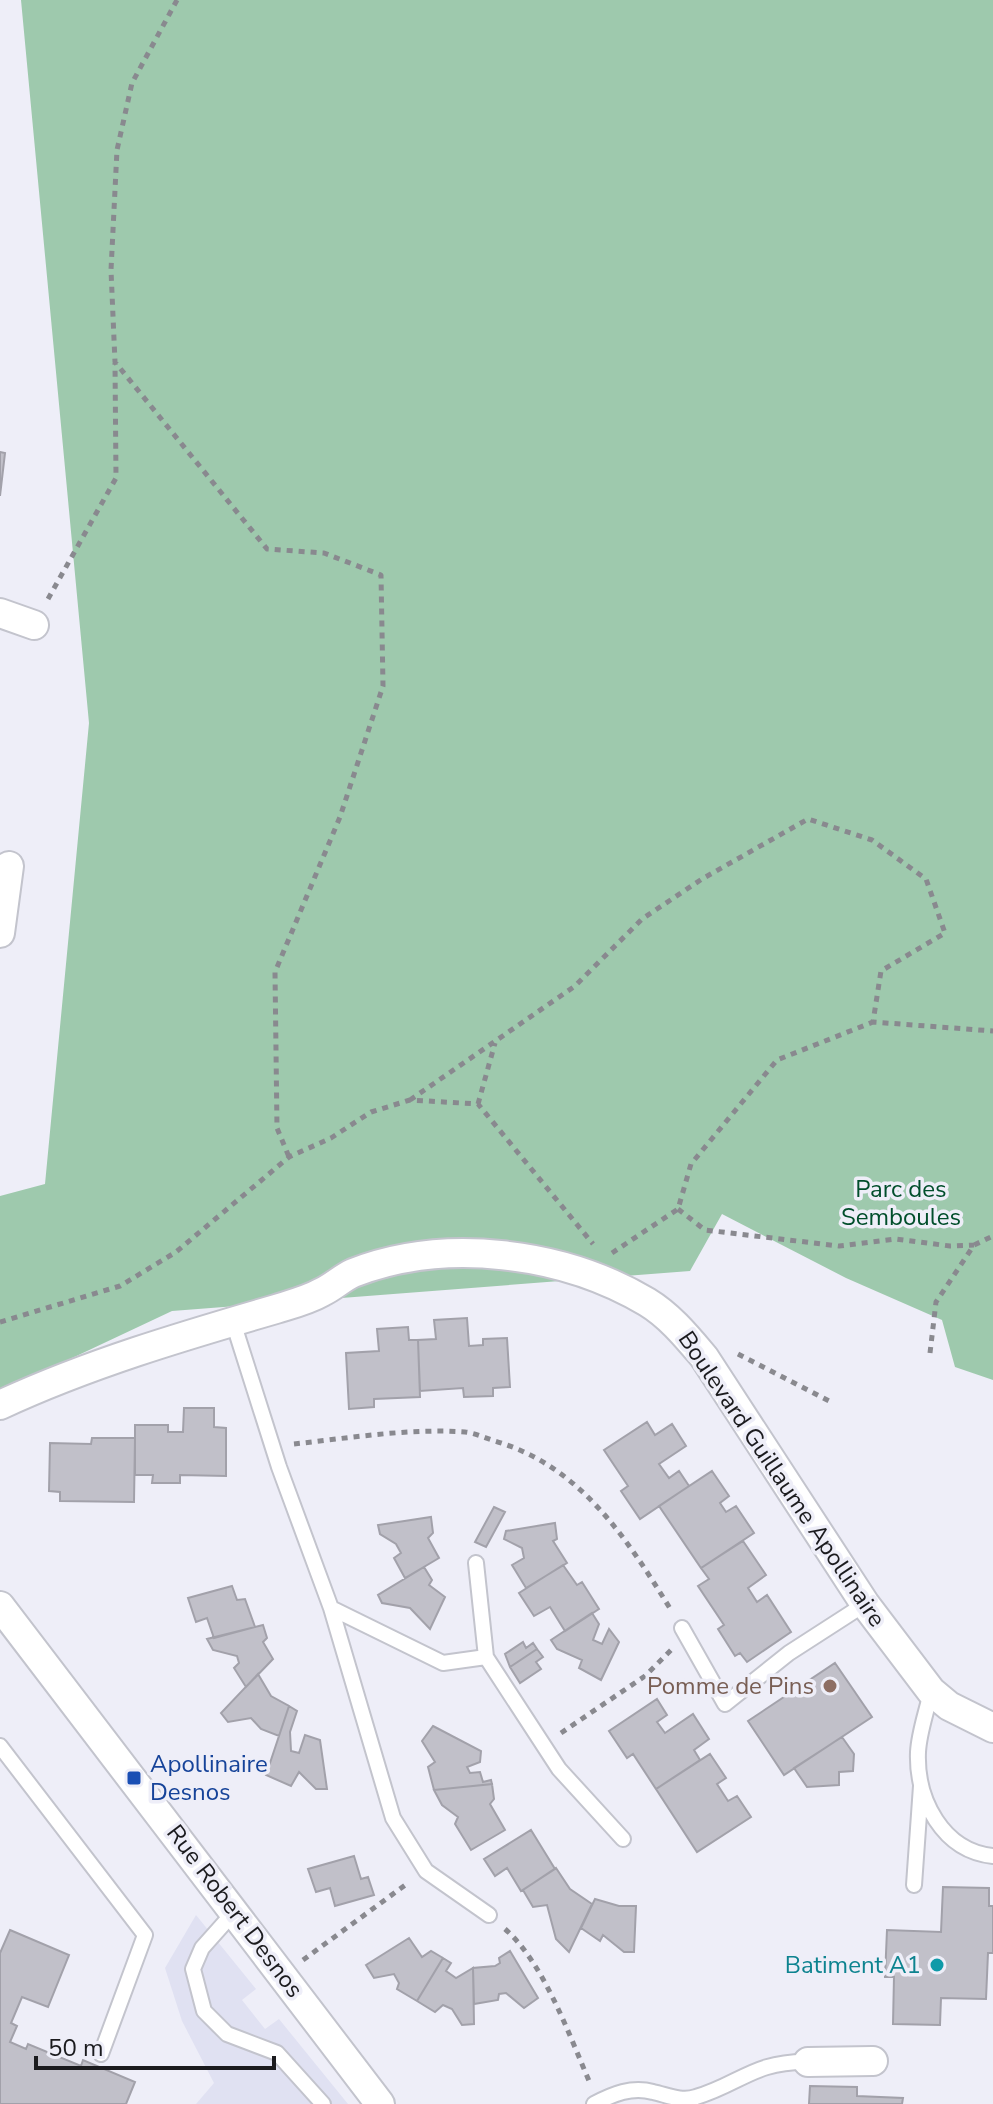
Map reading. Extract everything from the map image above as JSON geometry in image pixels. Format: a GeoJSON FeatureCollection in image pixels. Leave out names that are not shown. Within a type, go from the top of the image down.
{"type":"FeatureCollection","features":[{"type":"Feature","properties":{"kind":"street"},"geometry":{"type":"LineString","coordinates":[[0,613],[34,625]]}},
{"type":"Feature","properties":{"kind":"street"},"geometry":{"type":"LineString","coordinates":[[0,933],[9,866]]}},
{"type":"Feature","properties":{"kind":"street","name":"Boulevard Guillaume Apollinaire"},"geometry":{"type":"LineString","coordinates":[[0,1405],[105,1363],[298,1302],[351,1274],[431,1256],[485,1253],[596,1266],[677,1325],[704,1357],[865,1604],[931,1691],[949,1706],[993,1728]]}},
{"type":"Feature","properties":{"kind":"street","name":"Rue Robert Desnos"},"geometry":{"type":"LineString","coordinates":[[0,1606],[380,2104]]}},
{"type":"Feature","properties":{"kind":"street"},"geometry":{"type":"LineString","coordinates":[[808,2062],[873,2061]]}},
{"type":"Feature","properties":{"kind":"lane"},"geometry":{"type":"LineString","coordinates":[[233,1322],[331,1608],[393,1818],[426,1871],[489,1915]]}},
{"type":"Feature","properties":{"kind":"lane"},"geometry":{"type":"LineString","coordinates":[[476,1563],[486,1657],[559,1769],[623,1839]]}},
{"type":"Feature","properties":{"kind":"lane"},"geometry":{"type":"LineString","coordinates":[[682,1628],[725,1704],[789,1653],[865,1604]]}},
{"type":"Feature","properties":{"kind":"lane"},"geometry":{"type":"LineString","coordinates":[[331,1608],[443,1663],[486,1657]]}},
{"type":"Feature","properties":{"kind":"lane"},"geometry":{"type":"LineString","coordinates":[[914,1885],[921,1781],[918,1752],[931,1691]]}},
{"type":"Feature","properties":{"kind":"lane"},"geometry":{"type":"LineString","coordinates":[[0,1746],[145,1935],[101,2054]]}},
{"type":"Feature","properties":{"kind":"lane"},"geometry":{"type":"LineString","coordinates":[[921,1781],[940,1832],[976,1855],[993,1856]]}},
{"type":"Feature","properties":{"kind":"lane"},"geometry":{"type":"LineString","coordinates":[[235,1911],[202,1948],[193,1969],[204,2011],[227,2034],[277,2053],[323,2104]]}},
{"type":"Feature","properties":{"kind":"lane"},"geometry":{"type":"LineString","coordinates":[[596,2103],[619,2091],[650,2090],[672,2098],[694,2101],[747,2072],[785,2062],[808,2062]]}},
{"type":"Feature","properties":{"kind":"path"},"geometry":{"type":"LineString","coordinates":[[34,625],[116,478],[111,270],[117,150],[132,83],[177,0]]}},
{"type":"Feature","properties":{"kind":"path"},"geometry":{"type":"LineString","coordinates":[[115,362],[267,549],[324,553],[381,575],[383,686],[340,817],[275,972],[277,1128],[289,1157]]}},
{"type":"Feature","properties":{"kind":"path"},"geometry":{"type":"LineString","coordinates":[[0,1322],[120,1286],[176,1252],[289,1157],[331,1138],[371,1112],[410,1100],[575,986],[642,919],[702,879],[808,819],[872,840],[926,879],[945,933],[881,971],[873,1022]]}},
{"type":"Feature","properties":{"kind":"path"},"geometry":{"type":"LineString","coordinates":[[478,1104],[596,1266],[678,1209],[691,1164],[777,1060],[873,1022],[993,1031]]}},
{"type":"Feature","properties":{"kind":"path"},"geometry":{"type":"LineString","coordinates":[[478,1104],[495,1042]]}},
{"type":"Feature","properties":{"kind":"path"},"geometry":{"type":"LineString","coordinates":[[410,1100],[478,1104]]}},
{"type":"Feature","properties":{"kind":"path"},"geometry":{"type":"LineString","coordinates":[[678,1209],[705,1230],[839,1246],[895,1239],[950,1246],[974,1245],[993,1236]]}},
{"type":"Feature","properties":{"kind":"path"},"geometry":{"type":"LineString","coordinates":[[930,1353],[936,1302],[974,1245]]}},
{"type":"Feature","properties":{"kind":"path"},"geometry":{"type":"LineString","coordinates":[[736,1353],[833,1403]]}},
{"type":"Feature","properties":{"kind":"path"},"geometry":{"type":"LineString","coordinates":[[273,1446],[361,1437],[467,1432],[525,1450],[581,1487],[622,1533],[682,1628],[670,1652],[645,1676],[542,1745]]}},
{"type":"Feature","properties":{"kind":"path"},"geometry":{"type":"LineString","coordinates":[[283,1975],[426,1871]]}},
{"type":"Feature","properties":{"kind":"path"},"geometry":{"type":"LineString","coordinates":[[489,1915],[519,1941],[557,2009],[596,2103]]}},
{"type":"Feature","properties":{"kind":"shaded area"},"geometry":{"type":"Polygon","coordinates":[[[196,1915],[256,1989],[242,2000],[265,2029],[279,2019],[348,2104],[196,2104],[214,2083],[182,2021],[165,1968],[196,1915]]]}},
{"type":"Feature","properties":{"kind":"green space","name":"Parc des Semboules"},"geometry":{"type":"Polygon","coordinates":[[[21,0],[993,0],[993,1380],[955,1367],[942,1320],[846,1278],[722,1214],[690,1271],[172,1311],[0,1392],[0,1196],[45,1184],[89,723],[21,0]]]}},
{"type":"Feature","properties":{"kind":"building"},"geometry":{"type":"Polygon","coordinates":[[[0,452],[5,453],[0,496],[0,452]]]}},
{"type":"Feature","properties":{"kind":"building"},"geometry":{"type":"Polygon","coordinates":[[[467,1318],[469,1346],[483,1345],[483,1339],[507,1338],[510,1387],[493,1388],[493,1396],[464,1397],[463,1388],[420,1391],[418,1340],[436,1339],[434,1320],[467,1318]]]}},
{"type":"Feature","properties":{"kind":"building"},"geometry":{"type":"Polygon","coordinates":[[[408,1327],[409,1340],[418,1340],[420,1397],[374,1399],[374,1407],[349,1409],[346,1353],[379,1351],[377,1329],[408,1327]]]}},
{"type":"Feature","properties":{"kind":"building"},"geometry":{"type":"Polygon","coordinates":[[[184,1408],[214,1408],[214,1427],[226,1428],[226,1476],[180,1475],[180,1483],[152,1483],[153,1475],[135,1475],[135,1425],[168,1425],[168,1432],[183,1432],[184,1408]]]}},
{"type":"Feature","properties":{"kind":"building"},"geometry":{"type":"Polygon","coordinates":[[[647,1422],[655,1435],[672,1424],[686,1446],[659,1464],[669,1478],[679,1471],[689,1486],[640,1519],[621,1491],[628,1486],[604,1450],[647,1422]]]}},
{"type":"Feature","properties":{"kind":"building"},"geometry":{"type":"Polygon","coordinates":[[[92,1438],[135,1438],[134,1502],[60,1501],[60,1492],[49,1491],[50,1443],[91,1444],[92,1438]]]}},
{"type":"Feature","properties":{"kind":"building"},"geometry":{"type":"Polygon","coordinates":[[[712,1471],[729,1496],[720,1503],[726,1512],[736,1506],[754,1533],[701,1568],[659,1506],[712,1471]]]}},
{"type":"Feature","properties":{"kind":"building"},"geometry":{"type":"Polygon","coordinates":[[[494,1507],[505,1512],[486,1547],[475,1542],[494,1507]]]}},
{"type":"Feature","properties":{"kind":"building"},"geometry":{"type":"Polygon","coordinates":[[[431,1517],[433,1533],[428,1538],[439,1558],[405,1578],[394,1558],[401,1553],[396,1544],[380,1534],[378,1525],[431,1517]]]}},
{"type":"Feature","properties":{"kind":"building"},"geometry":{"type":"Polygon","coordinates":[[[555,1523],[557,1539],[553,1541],[567,1563],[526,1588],[512,1565],[524,1558],[522,1548],[504,1539],[506,1531],[555,1523]]]}},
{"type":"Feature","properties":{"kind":"building"},"geometry":{"type":"Polygon","coordinates":[[[743,1541],[766,1575],[748,1588],[757,1602],[767,1595],[791,1632],[747,1662],[740,1653],[735,1656],[718,1629],[724,1625],[698,1586],[709,1579],[701,1568],[743,1541]]]}},
{"type":"Feature","properties":{"kind":"building"},"geometry":{"type":"Polygon","coordinates":[[[563,1565],[577,1585],[582,1582],[599,1609],[565,1631],[550,1607],[534,1616],[519,1593],[563,1565]]]}},
{"type":"Feature","properties":{"kind":"building"},"geometry":{"type":"Polygon","coordinates":[[[424,1567],[432,1580],[429,1585],[445,1597],[430,1629],[410,1608],[382,1603],[378,1595],[424,1567]]]}},
{"type":"Feature","properties":{"kind":"building"},"geometry":{"type":"Polygon","coordinates":[[[232,1586],[237,1600],[245,1599],[255,1627],[214,1638],[207,1618],[196,1622],[188,1598],[232,1586]]]}},
{"type":"Feature","properties":{"kind":"building"},"geometry":{"type":"Polygon","coordinates":[[[592,1613],[599,1624],[593,1640],[602,1644],[609,1629],[619,1642],[601,1680],[579,1668],[582,1660],[557,1649],[551,1640],[592,1613]]]}},
{"type":"Feature","properties":{"kind":"building"},"geometry":{"type":"Polygon","coordinates":[[[263,1625],[267,1638],[263,1642],[273,1659],[246,1687],[234,1668],[239,1663],[237,1656],[213,1650],[207,1639],[263,1625]]]}},
{"type":"Feature","properties":{"kind":"building"},"geometry":{"type":"Polygon","coordinates":[[[523,1642],[526,1648],[533,1643],[537,1649],[510,1667],[505,1654],[523,1642]]]}},
{"type":"Feature","properties":{"kind":"building"},"geometry":{"type":"Polygon","coordinates":[[[537,1649],[543,1657],[536,1662],[541,1669],[520,1683],[510,1667],[537,1649]]]}},
{"type":"Feature","properties":{"kind":"building"},"geometry":{"type":"Polygon","coordinates":[[[835,1663],[872,1717],[784,1775],[748,1721],[835,1663]]]}},
{"type":"Feature","properties":{"kind":"building"},"geometry":{"type":"Polygon","coordinates":[[[258,1674],[271,1696],[289,1706],[279,1736],[261,1729],[251,1718],[228,1722],[221,1713],[258,1674]]]}},
{"type":"Feature","properties":{"kind":"building"},"geometry":{"type":"Polygon","coordinates":[[[657,1699],[667,1715],[657,1722],[665,1733],[693,1714],[709,1739],[694,1750],[700,1760],[656,1789],[633,1754],[627,1758],[609,1731],[657,1699]]]}},
{"type":"Feature","properties":{"kind":"building"},"geometry":{"type":"Polygon","coordinates":[[[289,1706],[297,1711],[290,1732],[291,1751],[299,1753],[305,1735],[320,1740],[327,1789],[316,1789],[299,1772],[291,1786],[266,1775],[289,1706]]]}},
{"type":"Feature","properties":{"kind":"building"},"geometry":{"type":"Polygon","coordinates":[[[433,1726],[481,1751],[480,1762],[467,1767],[470,1773],[480,1772],[483,1782],[491,1780],[492,1784],[434,1790],[428,1767],[435,1762],[422,1741],[433,1726]]]}},
{"type":"Feature","properties":{"kind":"building"},"geometry":{"type":"Polygon","coordinates":[[[842,1737],[854,1754],[853,1771],[839,1772],[839,1785],[807,1787],[794,1768],[842,1737]]]}},
{"type":"Feature","properties":{"kind":"building"},"geometry":{"type":"Polygon","coordinates":[[[710,1754],[726,1778],[717,1784],[728,1801],[737,1796],[751,1817],[697,1852],[656,1789],[710,1754]]]}},
{"type":"Feature","properties":{"kind":"building"},"geometry":{"type":"Polygon","coordinates":[[[492,1784],[494,1799],[490,1804],[505,1830],[471,1850],[455,1824],[458,1817],[442,1805],[434,1790],[492,1784]]]}},
{"type":"Feature","properties":{"kind":"building"},"geometry":{"type":"Polygon","coordinates":[[[531,1830],[555,1869],[521,1891],[507,1868],[495,1876],[484,1859],[531,1830]]]}},
{"type":"Feature","properties":{"kind":"building"},"geometry":{"type":"Polygon","coordinates":[[[354,1856],[361,1879],[368,1877],[374,1895],[335,1906],[330,1888],[316,1892],[308,1869],[354,1856]]]}},
{"type":"Feature","properties":{"kind":"building"},"geometry":{"type":"Polygon","coordinates":[[[556,1868],[570,1889],[592,1904],[569,1952],[556,1939],[547,1905],[533,1907],[523,1890],[556,1868]]]}},
{"type":"Feature","properties":{"kind":"building","name":"Batiment A1"},"geometry":{"type":"Polygon","coordinates":[[[943,1887],[989,1888],[989,1906],[993,1906],[993,1953],[988,1953],[986,1999],[941,1998],[940,2025],[893,2024],[894,1977],[885,1977],[887,1930],[941,1932],[943,1887]]]}},
{"type":"Feature","properties":{"kind":"building"},"geometry":{"type":"Polygon","coordinates":[[[595,1899],[619,1906],[636,1906],[634,1952],[624,1952],[603,1935],[600,1941],[581,1928],[595,1899]]]}},
{"type":"Feature","properties":{"kind":"building"},"geometry":{"type":"Polygon","coordinates":[[[10,1930],[69,1955],[48,2007],[22,1997],[11,2023],[17,2026],[10,2042],[26,2049],[28,2044],[81,2066],[83,2060],[135,2082],[126,2104],[0,2104],[0,1953],[10,1930]]]}},
{"type":"Feature","properties":{"kind":"building"},"geometry":{"type":"Polygon","coordinates":[[[409,1938],[422,1957],[431,1951],[443,1958],[417,2001],[397,1989],[399,1983],[394,1974],[374,1978],[366,1965],[409,1938]]]}},
{"type":"Feature","properties":{"kind":"building"},"geometry":{"type":"Polygon","coordinates":[[[510,1951],[538,1998],[524,2008],[506,1993],[499,1994],[498,2000],[474,2004],[473,1968],[495,1966],[500,1963],[499,1958],[510,1951]]]}},
{"type":"Feature","properties":{"kind":"building"},"geometry":{"type":"Polygon","coordinates":[[[443,1958],[451,1963],[446,1971],[456,1978],[473,1968],[474,2024],[462,2025],[452,2009],[443,2005],[435,2012],[417,2001],[443,1958]]]}},
{"type":"Feature","properties":{"kind":"building"},"geometry":{"type":"Polygon","coordinates":[[[810,2086],[857,2087],[857,2096],[903,2098],[902,2104],[809,2104],[810,2086]]]}},
{"type":"Feature","properties":{"kind":"place","name":"Pomme de Pins"},"geometry":{"type":"Point","coordinates":[830,1686]}},
{"type":"Feature","properties":{"kind":"place","name":"Apollinaire Desnos"},"geometry":{"type":"Point","coordinates":[134,1778]}},
{"type":"Feature","properties":{"kind":"place","name":"Batiment A1"},"geometry":{"type":"Point","coordinates":[937,1965]}}]}
